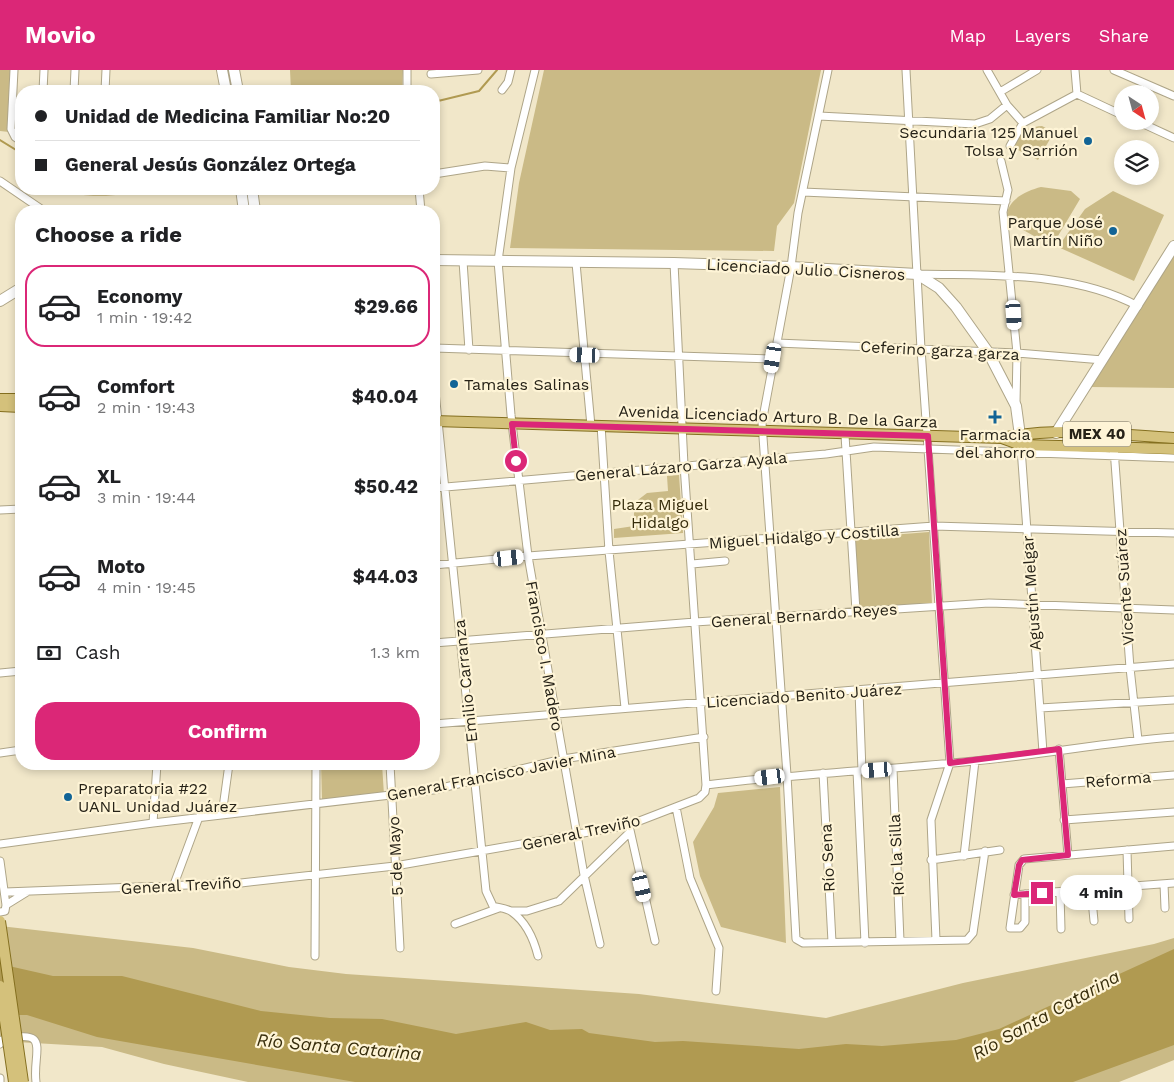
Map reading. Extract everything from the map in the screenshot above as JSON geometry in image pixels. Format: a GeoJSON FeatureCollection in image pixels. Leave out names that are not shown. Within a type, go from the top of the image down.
{"type":"FeatureCollection","features":[{"type":"Feature","properties":{"kind":"main road"},"geometry":{"type":"LineString","coordinates":[[0,399],[15,400]]}},
{"type":"Feature","properties":{"kind":"main road"},"geometry":{"type":"LineString","coordinates":[[0,406],[15,407]]}},
{"type":"Feature","properties":{"kind":"main road","name":"Avenida Licenciado Arturo B. De la Garza"},"geometry":{"type":"LineString","coordinates":[[440,421],[683,430],[1002,438],[1021,443],[1082,446],[1114,452],[1174,449]]}},
{"type":"Feature","properties":{"kind":"main road","name":"Avenida Licenciado Arturo B. De la Garza"},"geometry":{"type":"LineString","coordinates":[[1021,443],[1056,433],[1174,438]]}},
{"type":"Feature","properties":{"kind":"main road"},"geometry":{"type":"LineString","coordinates":[[1057,453],[1062,449],[1082,446]]}},
{"type":"Feature","properties":{"kind":"main road"},"geometry":{"type":"LineString","coordinates":[[0,921],[23,1082]]}},
{"type":"Feature","properties":{"kind":"main road"},"geometry":{"type":"LineString","coordinates":[[0,986],[14,1082]]}},
{"type":"Feature","properties":{"kind":"street"},"geometry":{"type":"LineString","coordinates":[[14,70],[13,134],[15,136]]}},
{"type":"Feature","properties":{"kind":"street"},"geometry":{"type":"LineString","coordinates":[[43,85],[44,70]]}},
{"type":"Feature","properties":{"kind":"street"},"geometry":{"type":"LineString","coordinates":[[74,85],[75,70]]}},
{"type":"Feature","properties":{"kind":"street"},"geometry":{"type":"LineString","coordinates":[[105,85],[106,70]]}},
{"type":"Feature","properties":{"kind":"street"},"geometry":{"type":"LineString","coordinates":[[222,70],[225,85]]}},
{"type":"Feature","properties":{"kind":"street"},"geometry":{"type":"LineString","coordinates":[[234,70],[237,85]]}},
{"type":"Feature","properties":{"kind":"street"},"geometry":{"type":"LineString","coordinates":[[407,70],[408,85]]}},
{"type":"Feature","properties":{"kind":"street"},"geometry":{"type":"LineString","coordinates":[[431,75],[478,70]]}},
{"type":"Feature","properties":{"kind":"street"},"geometry":{"type":"LineString","coordinates":[[502,90],[508,82],[511,70]]}},
{"type":"Feature","properties":{"kind":"street","name":"Francisco I. Madero"},"geometry":{"type":"LineString","coordinates":[[535,70],[511,168],[498,261],[512,424],[528,556],[554,714],[584,875],[600,944]]}},
{"type":"Feature","properties":{"kind":"street"},"geometry":{"type":"LineString","coordinates":[[828,70],[803,192],[791,267],[773,358],[763,431],[777,616],[796,938],[803,943],[967,940],[973,933],[985,851]]}},
{"type":"Feature","properties":{"kind":"street"},"geometry":{"type":"LineString","coordinates":[[906,70],[921,348],[950,763],[932,815],[931,860],[936,940]]}},
{"type":"Feature","properties":{"kind":"street"},"geometry":{"type":"LineString","coordinates":[[988,70],[1007,105],[1022,123]]}},
{"type":"Feature","properties":{"kind":"street"},"geometry":{"type":"LineString","coordinates":[[1000,92],[1037,70]]}},
{"type":"Feature","properties":{"kind":"street"},"geometry":{"type":"LineString","coordinates":[[1075,70],[1077,94]]}},
{"type":"Feature","properties":{"kind":"street"},"geometry":{"type":"LineString","coordinates":[[1114,70],[1174,96]]}},
{"type":"Feature","properties":{"kind":"street"},"geometry":{"type":"LineString","coordinates":[[1077,94],[1114,111]]}},
{"type":"Feature","properties":{"kind":"street"},"geometry":{"type":"LineString","coordinates":[[1010,146],[1022,123],[1077,94]]}},
{"type":"Feature","properties":{"kind":"street"},"geometry":{"type":"LineString","coordinates":[[819,116],[980,123],[990,119],[1007,105]]}},
{"type":"Feature","properties":{"kind":"street"},"geometry":{"type":"LineString","coordinates":[[1159,130],[1173,135]]}},
{"type":"Feature","properties":{"kind":"street"},"geometry":{"type":"LineString","coordinates":[[1001,161],[1006,176],[1004,212],[1016,353],[1016,406]]}},
{"type":"Feature","properties":{"kind":"street"},"geometry":{"type":"LineString","coordinates":[[440,173],[484,166],[511,168]]}},
{"type":"Feature","properties":{"kind":"street"},"geometry":{"type":"LineString","coordinates":[[0,181],[15,191]]}},
{"type":"Feature","properties":{"kind":"street"},"geometry":{"type":"LineString","coordinates":[[803,192],[1006,201]]}},
{"type":"Feature","properties":{"kind":"street"},"geometry":{"type":"LineString","coordinates":[[21,195],[35,205]]}},
{"type":"Feature","properties":{"kind":"street"},"geometry":{"type":"LineString","coordinates":[[1056,433],[1138,306],[1174,246]]}},
{"type":"Feature","properties":{"kind":"street","name":"Licenciado Julio Cisneros"},"geometry":{"type":"LineString","coordinates":[[440,260],[674,263],[917,274],[939,288],[956,307],[988,352],[1016,406],[1021,443]]}},
{"type":"Feature","properties":{"kind":"street"},"geometry":{"type":"LineString","coordinates":[[463,261],[469,350]]}},
{"type":"Feature","properties":{"kind":"street"},"geometry":{"type":"LineString","coordinates":[[576,263],[585,355],[604,472],[609,551],[619,629],[625,708]]}},
{"type":"Feature","properties":{"kind":"street"},"geometry":{"type":"LineString","coordinates":[[674,263],[677,355],[702,702],[706,784],[787,775],[974,762],[1059,749],[1174,737]]}},
{"type":"Feature","properties":{"kind":"street"},"geometry":{"type":"LineString","coordinates":[[917,274],[1010,276],[1088,285],[1112,293],[1138,306]]}},
{"type":"Feature","properties":{"kind":"street"},"geometry":{"type":"LineString","coordinates":[[0,301],[15,294]]}},
{"type":"Feature","properties":{"kind":"street","name":"Ceferino garza garza"},"geometry":{"type":"LineString","coordinates":[[777,343],[921,348],[1103,360]]}},
{"type":"Feature","properties":{"kind":"street"},"geometry":{"type":"LineString","coordinates":[[440,348],[585,355],[773,358]]}},
{"type":"Feature","properties":{"kind":"street"},"geometry":{"type":"LineString","coordinates":[[845,434],[856,611]]}},
{"type":"Feature","properties":{"kind":"street","name":"Vicente Suárez"},"geometry":{"type":"LineString","coordinates":[[1113,435],[1125,609],[1138,740]]}},
{"type":"Feature","properties":{"kind":"street","name":"General Lázaro Garza Ayala"},"geometry":{"type":"LineString","coordinates":[[440,487],[518,479],[826,454],[874,447],[1021,443],[1057,453],[1114,452],[1174,458]]}},
{"type":"Feature","properties":{"kind":"street","name":"Agustín Melgar"},"geometry":{"type":"LineString","coordinates":[[1021,443],[1043,752]]}},
{"type":"Feature","properties":{"kind":"street","name":"Emilio Carranza"},"geometry":{"type":"LineString","coordinates":[[440,458],[453,564],[482,851],[489,900],[499,908]]}},
{"type":"Feature","properties":{"kind":"street"},"geometry":{"type":"LineString","coordinates":[[0,510],[15,509]]}},
{"type":"Feature","properties":{"kind":"street","name":"Miguel Hidalgo y Costilla"},"geometry":{"type":"LineString","coordinates":[[440,565],[528,556],[934,526],[1174,533]]}},
{"type":"Feature","properties":{"kind":"street"},"geometry":{"type":"LineString","coordinates":[[692,564],[725,561]]}},
{"type":"Feature","properties":{"kind":"street","name":"General Bernardo Reyes"},"geometry":{"type":"LineString","coordinates":[[440,643],[939,605],[1032,604],[1174,610]]}},
{"type":"Feature","properties":{"kind":"street","name":"Licenciado Benito Juárez"},"geometry":{"type":"LineString","coordinates":[[440,724],[1174,664]]}},
{"type":"Feature","properties":{"kind":"street"},"geometry":{"type":"LineString","coordinates":[[0,673],[15,672]]}},
{"type":"Feature","properties":{"kind":"street"},"geometry":{"type":"LineString","coordinates":[[859,691],[859,771],[865,943]]}},
{"type":"Feature","properties":{"kind":"street"},"geometry":{"type":"LineString","coordinates":[[1040,708],[1174,700]]}},
{"type":"Feature","properties":{"kind":"street","name":"General Francisco Javier Mina"},"geometry":{"type":"LineString","coordinates":[[0,844],[199,817],[392,795],[476,781],[563,759],[704,737]]}},
{"type":"Feature","properties":{"kind":"street"},"geometry":{"type":"LineString","coordinates":[[1059,749],[1068,855]]}},
{"type":"Feature","properties":{"kind":"street"},"geometry":{"type":"LineString","coordinates":[[0,753],[15,751]]}},
{"type":"Feature","properties":{"kind":"street"},"geometry":{"type":"LineString","coordinates":[[964,856],[974,762]]}},
{"type":"Feature","properties":{"kind":"street","name":"Río la Silla"},"geometry":{"type":"LineString","coordinates":[[893,768],[900,941]]}},
{"type":"Feature","properties":{"kind":"street"},"geometry":{"type":"LineString","coordinates":[[153,823],[157,770]]}},
{"type":"Feature","properties":{"kind":"street"},"geometry":{"type":"LineString","coordinates":[[222,815],[228,770]]}},
{"type":"Feature","properties":{"kind":"street"},"geometry":{"type":"LineString","coordinates":[[315,956],[316,770]]}},
{"type":"Feature","properties":{"kind":"street","name":"5 de Mayo"},"geometry":{"type":"LineString","coordinates":[[390,770],[400,948]]}},
{"type":"Feature","properties":{"kind":"street","name":"Río Sena"},"geometry":{"type":"LineString","coordinates":[[823,774],[832,942]]}},
{"type":"Feature","properties":{"kind":"street","name":"Reforma"},"geometry":{"type":"LineString","coordinates":[[1062,784],[1174,775]]}},
{"type":"Feature","properties":{"kind":"street","name":"General Treviño"},"geometry":{"type":"LineString","coordinates":[[5,892],[241,883],[395,866],[577,835],[630,828],[703,795],[706,784]]}},
{"type":"Feature","properties":{"kind":"street"},"geometry":{"type":"LineString","coordinates":[[676,807],[690,878],[719,948],[716,991]]}},
{"type":"Feature","properties":{"kind":"street"},"geometry":{"type":"LineString","coordinates":[[1064,820],[1174,812]]}},
{"type":"Feature","properties":{"kind":"street"},"geometry":{"type":"LineString","coordinates":[[173,887],[199,817]]}},
{"type":"Feature","properties":{"kind":"street"},"geometry":{"type":"LineString","coordinates":[[455,924],[499,908],[511,911],[527,911],[559,900],[630,828]]}},
{"type":"Feature","properties":{"kind":"street"},"geometry":{"type":"LineString","coordinates":[[630,828],[655,942]]}},
{"type":"Feature","properties":{"kind":"street"},"geometry":{"type":"LineString","coordinates":[[1025,894],[1025,922],[1020,928],[1011,929],[1009,927],[1019,865],[1024,858],[1174,846]]}},
{"type":"Feature","properties":{"kind":"street"},"geometry":{"type":"LineString","coordinates":[[931,860],[1000,850]]}},
{"type":"Feature","properties":{"kind":"street"},"geometry":{"type":"LineString","coordinates":[[1127,850],[1129,919]]}},
{"type":"Feature","properties":{"kind":"street"},"geometry":{"type":"LineString","coordinates":[[0,861],[5,892],[4,908]]}},
{"type":"Feature","properties":{"kind":"street"},"geometry":{"type":"LineString","coordinates":[[1014,895],[1174,883]]}},
{"type":"Feature","properties":{"kind":"street"},"geometry":{"type":"LineString","coordinates":[[1164,884],[1165,908]]}},
{"type":"Feature","properties":{"kind":"street"},"geometry":{"type":"LineString","coordinates":[[1091,889],[1094,921]]}},
{"type":"Feature","properties":{"kind":"street"},"geometry":{"type":"LineString","coordinates":[[4,908],[29,891]]}},
{"type":"Feature","properties":{"kind":"street"},"geometry":{"type":"LineString","coordinates":[[1060,892],[1061,929]]}},
{"type":"Feature","properties":{"kind":"street"},"geometry":{"type":"LineString","coordinates":[[511,911],[532,936],[538,956]]}},
{"type":"Feature","properties":{"kind":"street"},"geometry":{"type":"LineString","coordinates":[[0,1044],[2,1040],[18,1036],[26,1036],[32,1040],[38,1052],[35,1070],[36,1082]]}},
{"type":"Feature","properties":{"kind":"green space"},"geometry":{"type":"Polygon","coordinates":[[[0,70],[11,70],[9,132],[0,131],[0,70]]]}},
{"type":"Feature","properties":{"kind":"green space"},"geometry":{"type":"Polygon","coordinates":[[[290,70],[403,70],[402,85],[291,85],[290,70]]]}},
{"type":"Feature","properties":{"kind":"green space"},"geometry":{"type":"Polygon","coordinates":[[[544,70],[821,70],[794,203],[777,226],[774,251],[510,248],[519,183],[544,70]]]}},
{"type":"Feature","properties":{"kind":"green space"},"geometry":{"type":"Polygon","coordinates":[[[1042,126],[1054,132],[1038,160],[1010,146],[1015,137],[1023,131],[1042,126]]]}},
{"type":"Feature","properties":{"kind":"green space"},"geometry":{"type":"Polygon","coordinates":[[[1041,187],[1071,191],[1080,199],[1052,246],[1007,221],[1009,208],[1017,198],[1022,194],[1041,187]]]}},
{"type":"Feature","properties":{"kind":"green space","name":"Parque José Martín Niño"},"geometry":{"type":"Polygon","coordinates":[[[1113,191],[1164,215],[1134,281],[1058,247],[1085,209],[1113,191]]]}},
{"type":"Feature","properties":{"kind":"green space"},"geometry":{"type":"Polygon","coordinates":[[[1174,250],[1174,388],[1091,387],[1174,250]]]}},
{"type":"Feature","properties":{"kind":"green space","name":"Plaza Miguel Hidalgo"},"geometry":{"type":"Polygon","coordinates":[[[679,475],[683,533],[614,538],[614,529],[634,526],[634,503],[647,493],[668,491],[667,476],[679,475]]]}},
{"type":"Feature","properties":{"kind":"green space"},"geometry":{"type":"Polygon","coordinates":[[[929,532],[932,604],[858,607],[853,538],[929,532]]]}},
{"type":"Feature","properties":{"kind":"green space"},"geometry":{"type":"Polygon","coordinates":[[[321,770],[382,770],[384,795],[322,800],[321,770]]]}},
{"type":"Feature","properties":{"kind":"green space"},"geometry":{"type":"Polygon","coordinates":[[[780,787],[786,943],[721,927],[700,876],[693,842],[714,807],[718,793],[780,787]]]}},
{"type":"Feature","properties":{"kind":"green space"},"geometry":{"type":"Polygon","coordinates":[[[0,926],[193,948],[289,967],[346,974],[639,994],[826,1018],[963,983],[1154,944],[1174,938],[1174,1060],[1119,1082],[248,1082],[164,1064],[102,1047],[0,1041],[0,926]]]}},
{"type":"Feature","properties":{"kind":"water","name":"Río Santa Catarina"},"geometry":{"type":"Polygon","coordinates":[[[1174,949],[1174,1045],[1073,1082],[355,1082],[97,1037],[27,1015],[0,1015],[0,964],[53,976],[122,976],[261,1011],[330,1018],[382,1019],[456,1034],[526,1022],[550,1030],[582,1029],[589,1033],[655,1042],[683,1041],[799,1049],[846,1044],[882,1046],[956,1040],[999,1029],[1174,949]]]}},
{"type":"Feature","properties":{"kind":"waterway"},"geometry":{"type":"LineString","coordinates":[[440,101],[479,91],[497,70]]}},
{"type":"Feature","properties":{"kind":"waterway"},"geometry":{"type":"LineString","coordinates":[[0,140],[15,149]]}},
{"type":"Feature","properties":{"kind":"place","name":"Secundaria 125 Manuel Tolsa y Sarrión"},"geometry":{"type":"Point","coordinates":[1088,141]}},
{"type":"Feature","properties":{"kind":"place","name":"Parque José Martín Niño"},"geometry":{"type":"Point","coordinates":[1113,231]}},
{"type":"Feature","properties":{"kind":"place","name":"Tamales Salinas"},"geometry":{"type":"Point","coordinates":[454,384]}},
{"type":"Feature","properties":{"kind":"place","name":"Farmacia del ahorro"},"geometry":{"type":"Point","coordinates":[995,417]}},
{"type":"Feature","properties":{"kind":"place","name":"Preparatoria #22 UANL Unidad Juárez"},"geometry":{"type":"Point","coordinates":[68,797]}},
{"type":"Feature","properties":{"kind":"route"},"geometry":{"type":"LineString","coordinates":[[516,461],[512,424],[601,425],[683,430],[928,436],[950,763],[974,762],[1059,749],[1068,855],[1024,858],[1019,865],[1014,895],[1042,893]]}}]}
